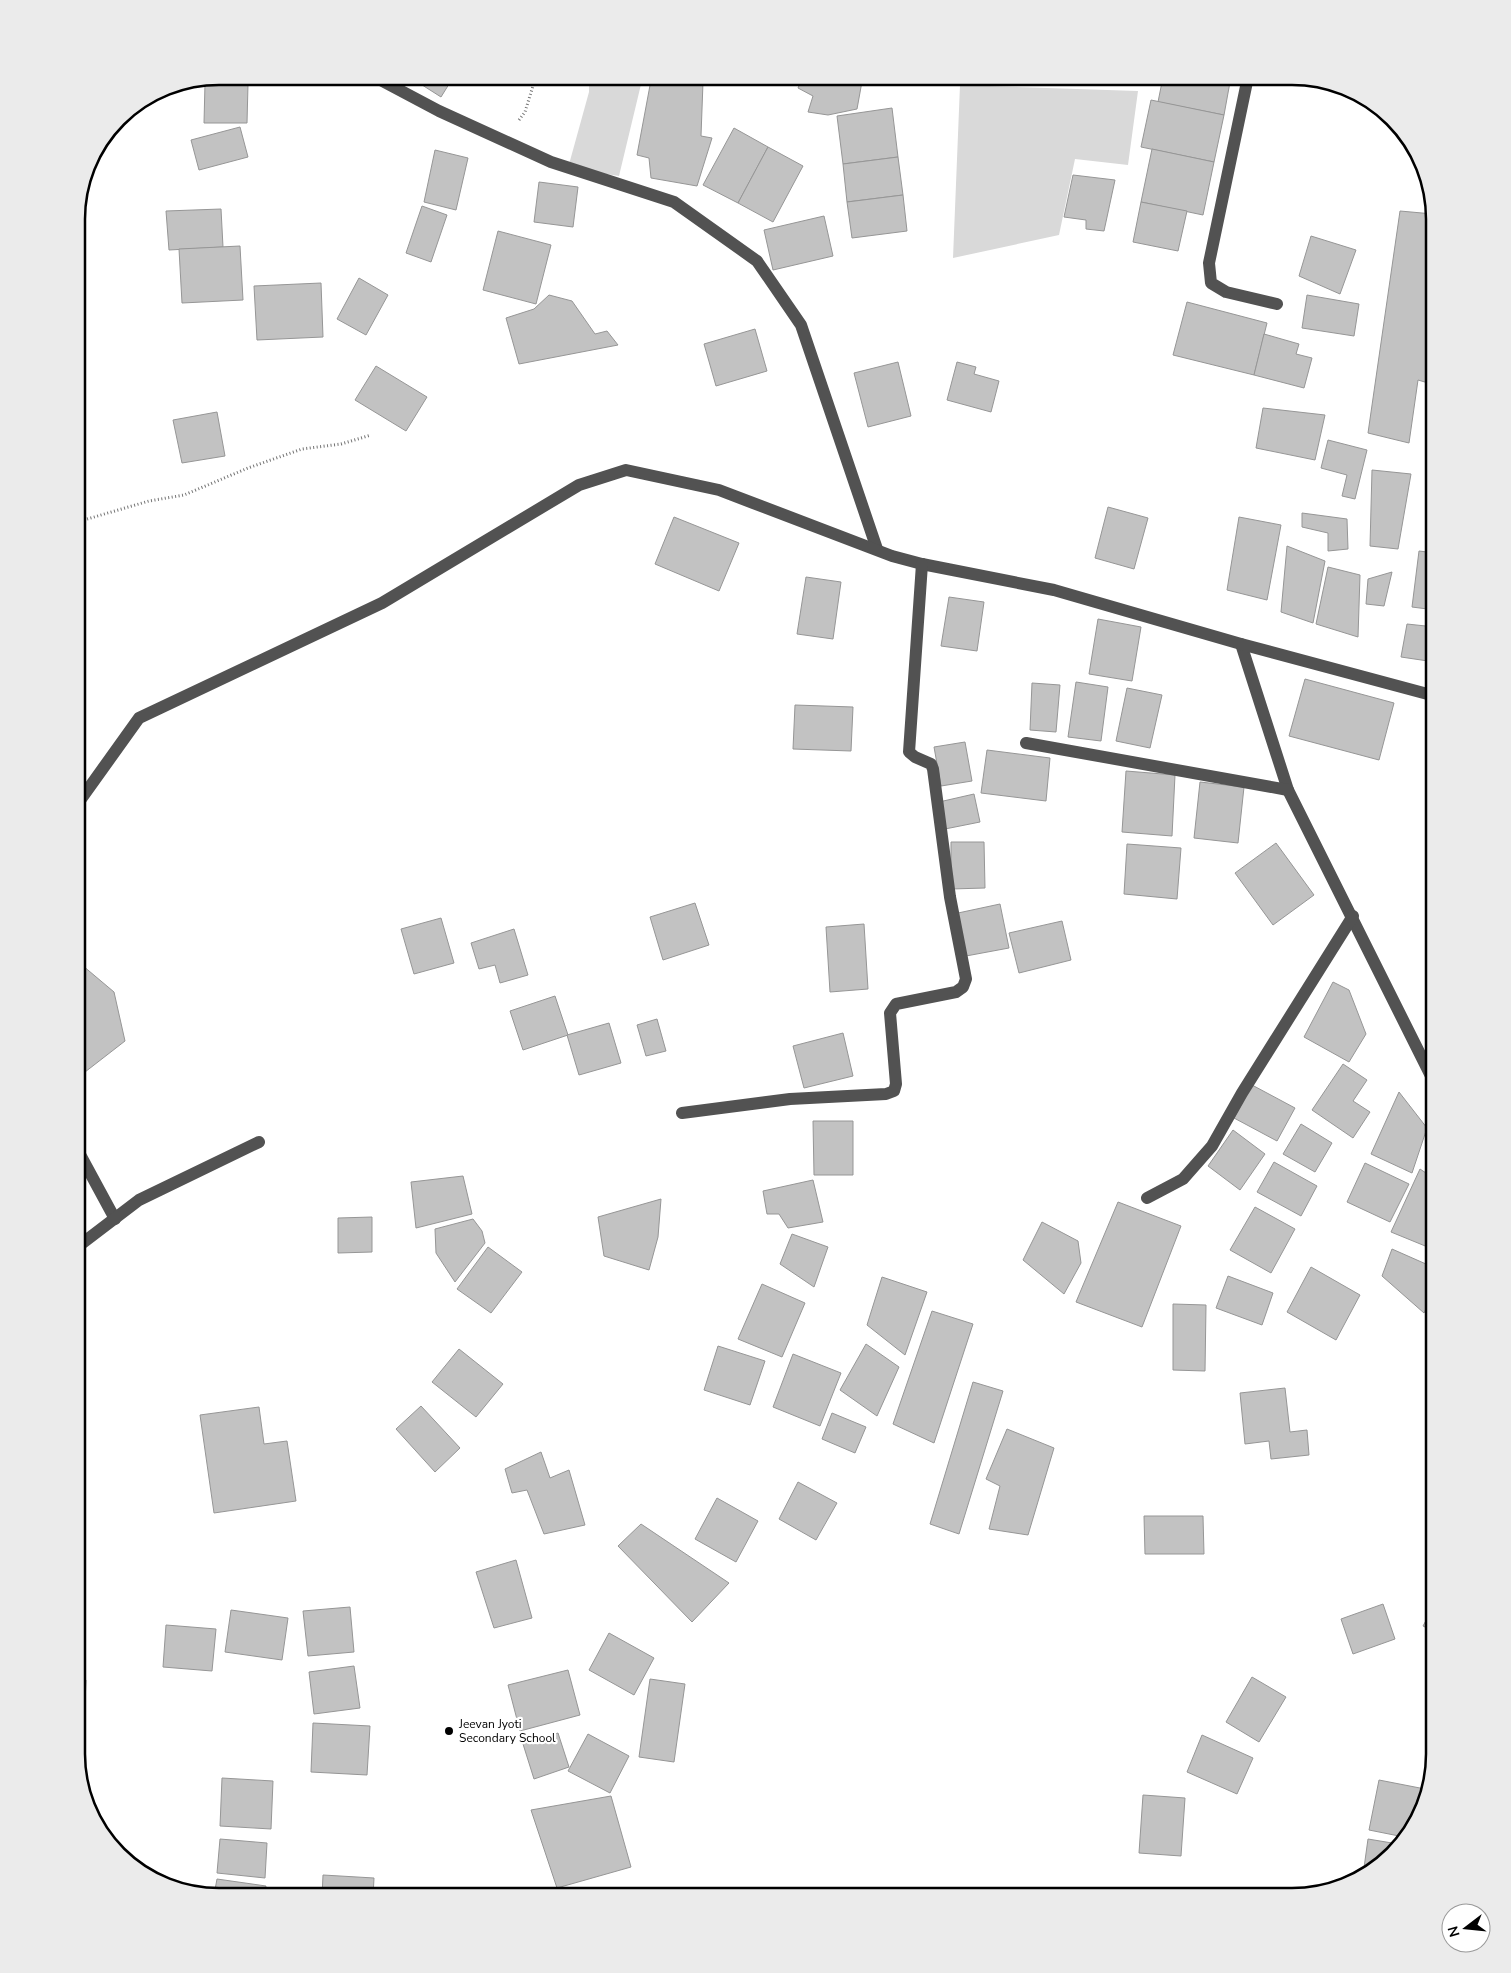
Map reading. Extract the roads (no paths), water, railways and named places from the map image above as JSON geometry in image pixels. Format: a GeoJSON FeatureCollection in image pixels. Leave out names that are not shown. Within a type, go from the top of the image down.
{"type":"FeatureCollection","features":[{"type":"Feature","properties":{"kind":"street"},"geometry":{"type":"LineString","coordinates":[[390,85],[439,111],[551,162],[674,202],[757,261],[801,325],[877,549]]}},
{"type":"Feature","properties":{"kind":"street"},"geometry":{"type":"LineString","coordinates":[[1246,85],[1209,263],[1211,283],[1226,292],[1276,304]]}},
{"type":"Feature","properties":{"kind":"street"},"geometry":{"type":"LineString","coordinates":[[85,793],[139,718],[382,603],[579,485],[626,470],[710,488],[892,556],[922,564],[1054,590],[1241,644],[1426,694]]}},
{"type":"Feature","properties":{"kind":"street"},"geometry":{"type":"LineString","coordinates":[[682,1113],[790,1099],[886,1094],[894,1091],[896,1084],[890,1013],[896,1004],[956,992],[963,986],[966,979],[950,896],[933,769],[931,764],[915,757],[909,752],[922,564]]}},
{"type":"Feature","properties":{"kind":"street"},"geometry":{"type":"LineString","coordinates":[[1241,644],[1288,790],[1353,916],[1426,1066]]}},
{"type":"Feature","properties":{"kind":"street"},"geometry":{"type":"LineString","coordinates":[[1026,743],[1288,790]]}},
{"type":"Feature","properties":{"kind":"street"},"geometry":{"type":"LineString","coordinates":[[1147,1198],[1183,1179],[1212,1146],[1242,1094],[1353,916]]}},
{"type":"Feature","properties":{"kind":"street"},"geometry":{"type":"LineString","coordinates":[[85,1241],[139,1200],[259,1142]]}},
{"type":"Feature","properties":{"kind":"street"},"geometry":{"type":"LineString","coordinates":[[85,1164],[115,1219]]}},
{"type":"Feature","properties":{"kind":"place","name":"Jeevan Jyoti Secondary School"},"geometry":{"type":"Point","coordinates":[449,1731]}}]}
